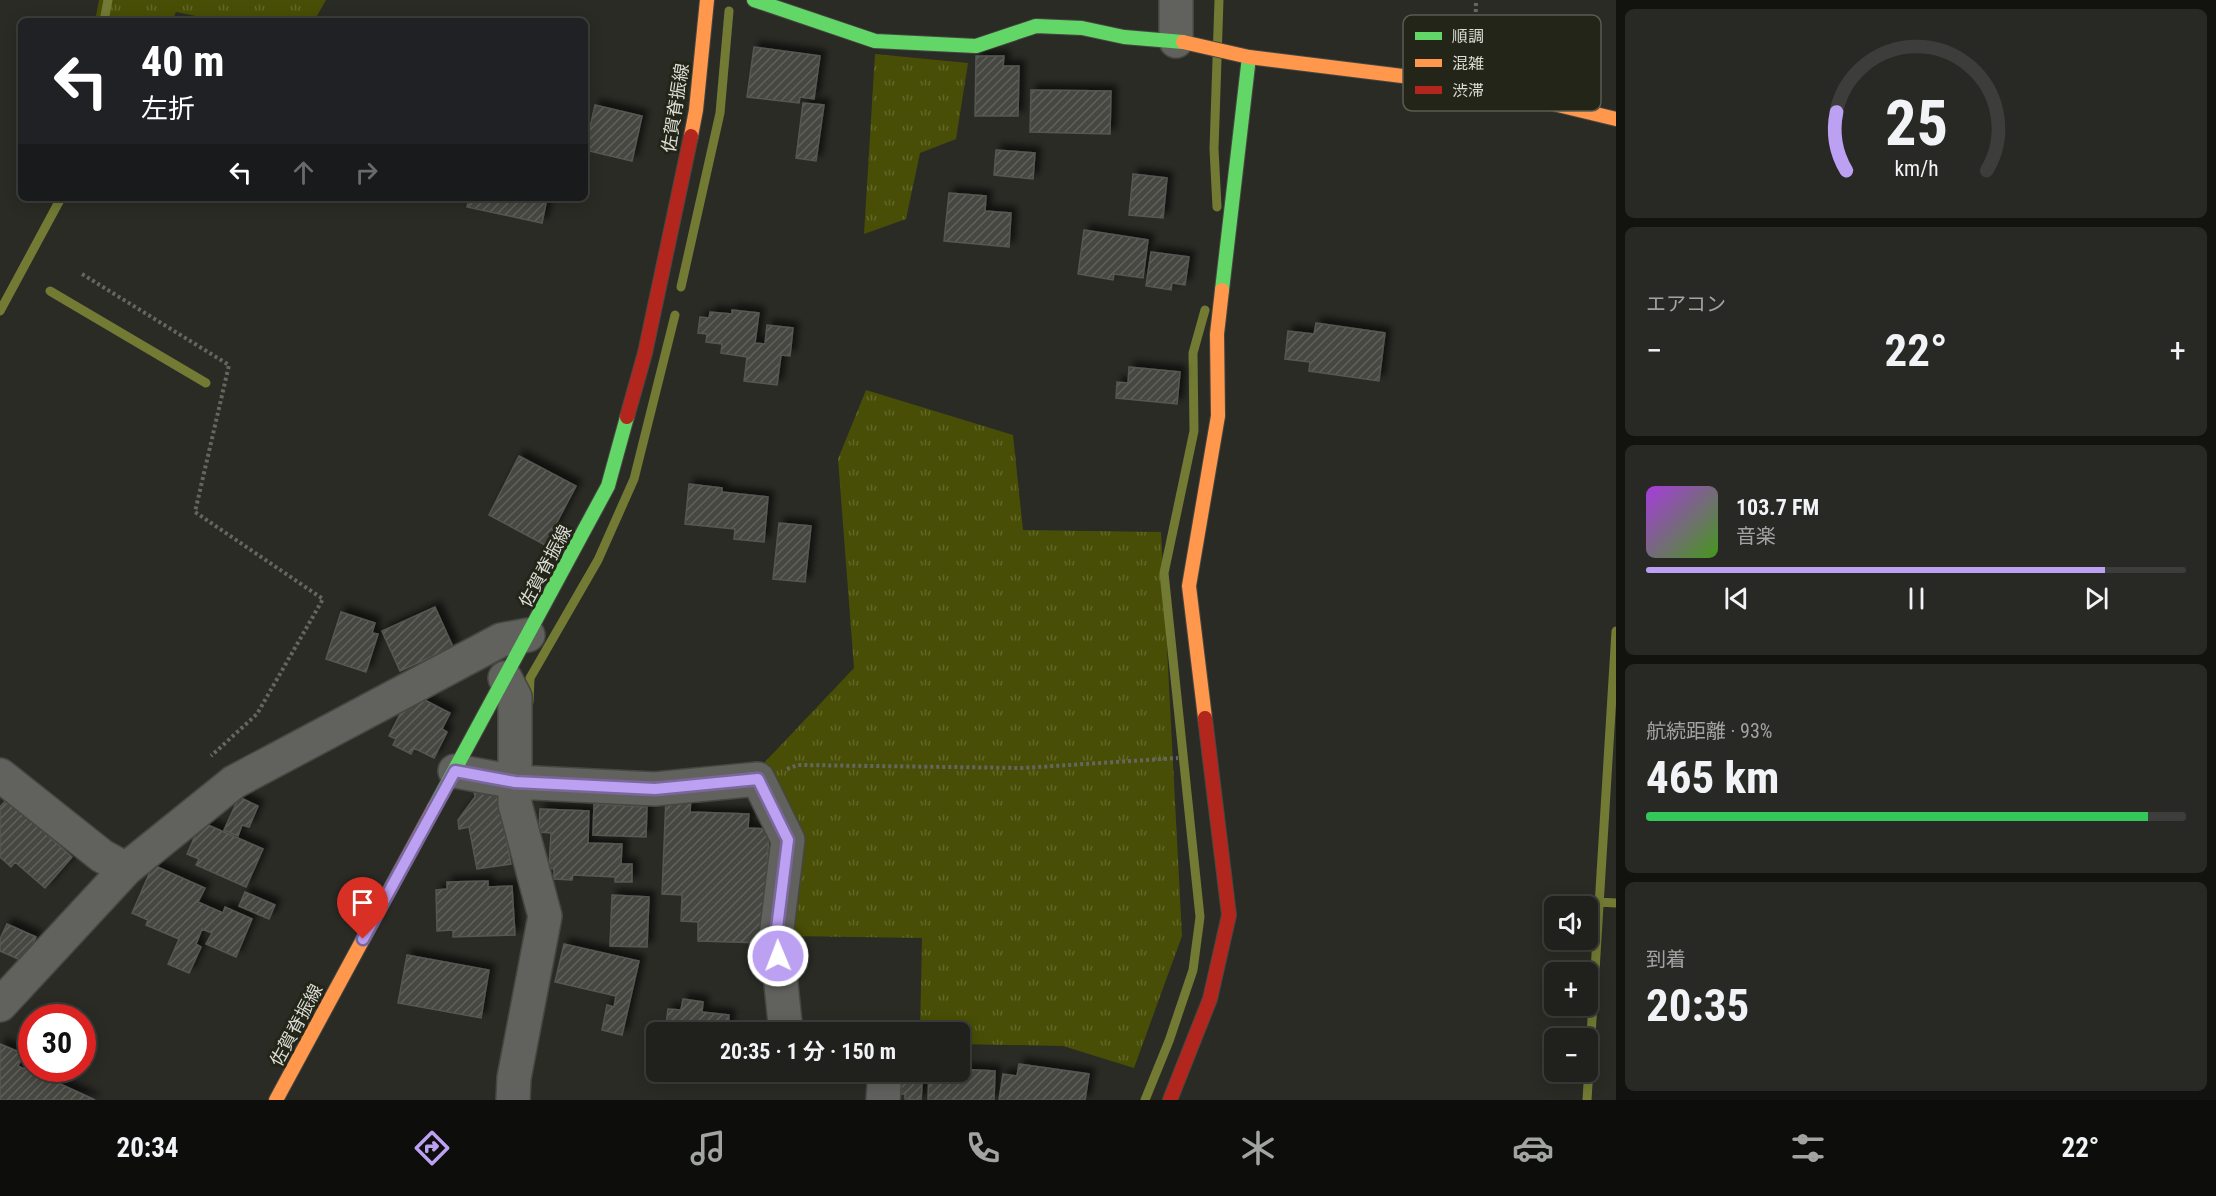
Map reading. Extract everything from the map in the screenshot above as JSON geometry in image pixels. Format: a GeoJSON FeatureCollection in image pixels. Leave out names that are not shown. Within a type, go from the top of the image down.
{"type":"FeatureCollection","features":[{"type":"Feature","properties":{"kind":"street","name":"佐賀脊振線"},"geometry":{"type":"LineString","coordinates":[[276,1100],[608,486],[645,353],[696,110],[707,0]]}},
{"type":"Feature","properties":{"kind":"street"},"geometry":{"type":"LineString","coordinates":[[754,0],[874,41],[976,46],[1036,26],[1082,28],[1125,37],[1189,44],[1243,56],[1403,76]]}},
{"type":"Feature","properties":{"kind":"street"},"geometry":{"type":"LineString","coordinates":[[1176,0],[1189,44]]}},
{"type":"Feature","properties":{"kind":"street"},"geometry":{"type":"LineString","coordinates":[[1170,1100],[1210,999],[1229,915],[1188,586],[1218,416],[1217,334],[1243,56]]}},
{"type":"Feature","properties":{"kind":"street"},"geometry":{"type":"LineString","coordinates":[[1583,111],[1616,119]]}},
{"type":"Feature","properties":{"kind":"street"},"geometry":{"type":"LineString","coordinates":[[0,1005],[126,869],[234,782],[501,640],[528,635]]}},
{"type":"Feature","properties":{"kind":"street"},"geometry":{"type":"LineString","coordinates":[[505,678],[515,697],[515,804],[545,916],[514,1078],[513,1100]]}},
{"type":"Feature","properties":{"kind":"street"},"geometry":{"type":"LineString","coordinates":[[455,771],[515,782],[655,789],[758,779],[788,840],[776,936],[785,1022]]}},
{"type":"Feature","properties":{"kind":"street"},"geometry":{"type":"LineString","coordinates":[[0,775],[102,856],[126,869]]}},
{"type":"Feature","properties":{"kind":"street"},"geometry":{"type":"LineString","coordinates":[[883,1100],[884,1082]]}},
{"type":"Feature","properties":{"kind":"path"},"geometry":{"type":"LineString","coordinates":[[1476,0],[1476,15]]}},
{"type":"Feature","properties":{"kind":"path"},"geometry":{"type":"LineString","coordinates":[[82,274],[229,365],[195,513],[323,599],[257,714],[206,761]]}},
{"type":"Feature","properties":{"kind":"path"},"geometry":{"type":"LineString","coordinates":[[758,779],[798,765],[1023,768],[1165,759]]}},
{"type":"Feature","properties":{"kind":"green space"},"geometry":{"type":"Polygon","coordinates":[[[99,0],[326,0],[316,18],[206,18],[176,12],[173,18],[96,18],[99,0]]]}},
{"type":"Feature","properties":{"kind":"green space"},"geometry":{"type":"Polygon","coordinates":[[[875,54],[968,63],[956,139],[920,153],[906,219],[864,234],[875,54]]]}},
{"type":"Feature","properties":{"kind":"green space"},"geometry":{"type":"Polygon","coordinates":[[[866,390],[1013,435],[1023,530],[1161,532],[1182,936],[1134,1068],[1063,1046],[970,1044],[970,1022],[920,1022],[922,938],[787,936],[799,839],[764,763],[854,668],[838,459],[866,390]]]}},
{"type":"Feature","properties":{"kind":"building"},"geometry":{"type":"Polygon","coordinates":[[[754,47],[820,56],[814,99],[800,97],[799,103],[747,97],[754,47]]]}},
{"type":"Feature","properties":{"kind":"building"},"geometry":{"type":"Polygon","coordinates":[[[976,56],[1004,56],[1003,66],[1019,66],[1018,116],[975,116],[976,56]]]}},
{"type":"Feature","properties":{"kind":"building"},"geometry":{"type":"Polygon","coordinates":[[[1031,90],[1111,91],[1110,134],[1030,132],[1031,90]]]}},
{"type":"Feature","properties":{"kind":"building"},"geometry":{"type":"Polygon","coordinates":[[[803,103],[824,105],[816,161],[796,158],[803,103]]]}},
{"type":"Feature","properties":{"kind":"building"},"geometry":{"type":"Polygon","coordinates":[[[595,105],[642,116],[632,161],[588,151],[588,136],[595,105]]]}},
{"type":"Feature","properties":{"kind":"building"},"geometry":{"type":"Polygon","coordinates":[[[996,150],[1035,153],[1033,179],[994,175],[996,150]]]}},
{"type":"Feature","properties":{"kind":"building"},"geometry":{"type":"Polygon","coordinates":[[[1133,174],[1167,178],[1163,218],[1129,215],[1133,174]]]}},
{"type":"Feature","properties":{"kind":"building"},"geometry":{"type":"Polygon","coordinates":[[[949,193],[986,196],[985,211],[1011,213],[1009,247],[944,241],[949,193]]]}},
{"type":"Feature","properties":{"kind":"building"},"geometry":{"type":"Polygon","coordinates":[[[468,201],[546,201],[542,223],[467,207],[468,201]]]}},
{"type":"Feature","properties":{"kind":"building"},"geometry":{"type":"Polygon","coordinates":[[[1084,230],[1148,240],[1143,278],[1114,274],[1113,280],[1078,274],[1084,230]]]}},
{"type":"Feature","properties":{"kind":"building"},"geometry":{"type":"Polygon","coordinates":[[[1151,252],[1189,257],[1185,285],[1172,283],[1171,290],[1146,286],[1151,252]]]}},
{"type":"Feature","properties":{"kind":"building"},"geometry":{"type":"Polygon","coordinates":[[[732,310],[759,313],[755,343],[765,344],[767,325],[793,328],[790,356],[781,355],[777,385],[744,381],[747,357],[721,353],[722,344],[706,342],[707,334],[698,333],[700,317],[709,318],[710,312],[732,314],[732,310]]]}},
{"type":"Feature","properties":{"kind":"building"},"geometry":{"type":"Polygon","coordinates":[[[1316,323],[1385,333],[1379,381],[1309,371],[1310,362],[1285,359],[1288,331],[1314,334],[1316,323]]]}},
{"type":"Feature","properties":{"kind":"building"},"geometry":{"type":"Polygon","coordinates":[[[1129,367],[1180,372],[1177,404],[1116,398],[1117,382],[1128,383],[1129,367]]]}},
{"type":"Feature","properties":{"kind":"building"},"geometry":{"type":"Polygon","coordinates":[[[519,456],[576,486],[545,545],[489,515],[519,456]]]}},
{"type":"Feature","properties":{"kind":"building"},"geometry":{"type":"Polygon","coordinates":[[[689,484],[722,488],[722,492],[768,497],[764,542],[734,539],[735,529],[685,524],[689,484]]]}},
{"type":"Feature","properties":{"kind":"building"},"geometry":{"type":"Polygon","coordinates":[[[779,523],[811,526],[805,582],[773,579],[779,523]]]}},
{"type":"Feature","properties":{"kind":"building"},"geometry":{"type":"Polygon","coordinates":[[[435,607],[453,647],[400,671],[382,631],[435,607]]]}},
{"type":"Feature","properties":{"kind":"building"},"geometry":{"type":"Polygon","coordinates":[[[341,612],[375,623],[372,633],[378,634],[366,672],[326,659],[341,612]]]}},
{"type":"Feature","properties":{"kind":"building"},"geometry":{"type":"Polygon","coordinates":[[[411,693],[450,713],[442,729],[447,732],[434,758],[414,748],[411,754],[393,745],[396,739],[389,736],[411,693]]]}},
{"type":"Feature","properties":{"kind":"building"},"geometry":{"type":"Polygon","coordinates":[[[489,788],[490,795],[498,794],[511,864],[477,869],[469,827],[459,829],[458,820],[475,797],[474,791],[489,788]]]}},
{"type":"Feature","properties":{"kind":"building"},"geometry":{"type":"Polygon","coordinates":[[[239,797],[258,806],[249,827],[242,825],[238,836],[224,830],[239,797]]]}},
{"type":"Feature","properties":{"kind":"building"},"geometry":{"type":"Polygon","coordinates":[[[666,797],[691,798],[690,812],[749,814],[748,828],[769,829],[764,943],[698,941],[698,922],[681,921],[682,895],[662,894],[666,797]]]}},
{"type":"Feature","properties":{"kind":"building"},"geometry":{"type":"Polygon","coordinates":[[[7,799],[72,857],[45,888],[15,862],[11,867],[0,857],[0,807],[7,799]]]}},
{"type":"Feature","properties":{"kind":"building"},"geometry":{"type":"Polygon","coordinates":[[[594,804],[647,807],[646,837],[593,835],[594,804]]]}},
{"type":"Feature","properties":{"kind":"building"},"geometry":{"type":"Polygon","coordinates":[[[540,809],[589,811],[588,843],[622,844],[621,864],[632,864],[632,882],[615,882],[615,877],[573,875],[572,880],[554,879],[554,869],[549,868],[551,833],[539,832],[540,809]]]}},
{"type":"Feature","properties":{"kind":"building"},"geometry":{"type":"Polygon","coordinates":[[[201,822],[263,849],[246,887],[196,865],[199,859],[187,854],[201,822]]]}},
{"type":"Feature","properties":{"kind":"building"},"geometry":{"type":"Polygon","coordinates":[[[153,865],[205,888],[198,902],[223,913],[225,907],[252,919],[236,957],[206,944],[212,933],[202,929],[196,944],[201,947],[189,973],[168,964],[179,939],[146,925],[148,920],[132,913],[153,865]]]}},
{"type":"Feature","properties":{"kind":"building"},"geometry":{"type":"Polygon","coordinates":[[[488,881],[488,887],[512,886],[515,935],[453,937],[453,930],[437,931],[436,890],[447,889],[447,882],[488,881]]]}},
{"type":"Feature","properties":{"kind":"building"},"geometry":{"type":"Polygon","coordinates":[[[245,892],[275,905],[269,919],[239,906],[245,892]]]}},
{"type":"Feature","properties":{"kind":"building"},"geometry":{"type":"Polygon","coordinates":[[[612,895],[649,897],[647,947],[610,946],[612,895]]]}},
{"type":"Feature","properties":{"kind":"building"},"geometry":{"type":"Polygon","coordinates":[[[7,924],[36,937],[25,962],[0,951],[0,939],[7,924]]]}},
{"type":"Feature","properties":{"kind":"building"},"geometry":{"type":"Polygon","coordinates":[[[564,944],[639,961],[622,1035],[602,1030],[607,1005],[614,1007],[616,996],[555,982],[564,944]]]}},
{"type":"Feature","properties":{"kind":"building"},"geometry":{"type":"Polygon","coordinates":[[[407,955],[489,970],[481,1018],[398,1003],[407,955]]]}},
{"type":"Feature","properties":{"kind":"building"},"geometry":{"type":"Polygon","coordinates":[[[683,999],[703,1002],[702,1012],[729,1015],[729,1022],[666,1022],[668,1009],[681,1010],[683,999]]]}},
{"type":"Feature","properties":{"kind":"building"},"geometry":{"type":"Polygon","coordinates":[[[0,1044],[18,1052],[18,1082],[56,1082],[95,1100],[0,1100],[0,1044]]]}},
{"type":"Feature","properties":{"kind":"building"},"geometry":{"type":"Polygon","coordinates":[[[1019,1064],[1089,1074],[1085,1100],[999,1100],[1003,1074],[1017,1076],[1019,1064]]]}},
{"type":"Feature","properties":{"kind":"building"},"geometry":{"type":"Polygon","coordinates":[[[970,1070],[995,1071],[994,1100],[928,1100],[929,1082],[970,1082],[970,1070]]]}},
{"type":"Feature","properties":{"kind":"building"},"geometry":{"type":"Polygon","coordinates":[[[895,1082],[922,1082],[921,1100],[905,1099],[905,1094],[894,1094],[895,1082]]]}},
{"type":"Feature","properties":{"kind":"waterway"},"geometry":{"type":"LineString","coordinates":[[105,18],[108,0]]}},
{"type":"Feature","properties":{"kind":"waterway"},"geometry":{"type":"LineString","coordinates":[[1217,207],[1214,149],[1219,0]]}},
{"type":"Feature","properties":{"kind":"waterway"},"geometry":{"type":"LineString","coordinates":[[681,287],[720,113],[729,11]]}},
{"type":"Feature","properties":{"kind":"waterway"},"geometry":{"type":"LineString","coordinates":[[0,311],[59,201]]}},
{"type":"Feature","properties":{"kind":"waterway"},"geometry":{"type":"LineString","coordinates":[[50,291],[206,383]]}},
{"type":"Feature","properties":{"kind":"waterway"},"geometry":{"type":"LineString","coordinates":[[1145,1100],[1169,1041],[1193,970],[1200,917],[1164,573],[1194,431],[1193,353],[1205,310]]}},
{"type":"Feature","properties":{"kind":"waterway"},"geometry":{"type":"LineString","coordinates":[[529,702],[530,678],[598,560],[634,479],[675,315]]}},
{"type":"Feature","properties":{"kind":"waterway"},"geometry":{"type":"LineString","coordinates":[[1587,1100],[1616,631]]}},
{"type":"Feature","properties":{"kind":"waterway"},"geometry":{"type":"LineString","coordinates":[[1599,902],[1616,903]]}},
{"type":"Feature","properties":{"kind":"traffic: fast"},"geometry":{"type":"LineString","coordinates":[[754,0],[875,41],[976,46],[1036,26],[1082,28],[1124,37],[1183,42]]}},
{"type":"Feature","properties":{"kind":"traffic: fast"},"geometry":{"type":"LineString","coordinates":[[1222,290],[1249,57]]}},
{"type":"Feature","properties":{"kind":"traffic: fast"},"geometry":{"type":"LineString","coordinates":[[434,808],[608,486],[627,417]]}},
{"type":"Feature","properties":{"kind":"traffic: slow"},"geometry":{"type":"LineString","coordinates":[[691,136],[696,110],[707,0]]}},
{"type":"Feature","properties":{"kind":"traffic: slow"},"geometry":{"type":"LineString","coordinates":[[1183,42],[1249,57],[1403,76]]}},
{"type":"Feature","properties":{"kind":"traffic: slow"},"geometry":{"type":"LineString","coordinates":[[1583,111],[1616,119]]}},
{"type":"Feature","properties":{"kind":"traffic: slow"},"geometry":{"type":"LineString","coordinates":[[1205,718],[1189,586],[1218,416],[1217,334],[1222,290]]}},
{"type":"Feature","properties":{"kind":"traffic: slow"},"geometry":{"type":"LineString","coordinates":[[276,1100],[434,808]]}},
{"type":"Feature","properties":{"kind":"traffic: jam"},"geometry":{"type":"LineString","coordinates":[[627,417],[645,353],[691,136]]}},
{"type":"Feature","properties":{"kind":"traffic: jam"},"geometry":{"type":"LineString","coordinates":[[1170,1100],[1210,999],[1229,915],[1205,718]]}},
{"type":"Feature","properties":{"kind":"route"},"geometry":{"type":"LineString","coordinates":[[363,939],[455,771],[515,782],[655,789],[758,779],[788,840],[776,936],[778,956]]}}]}
